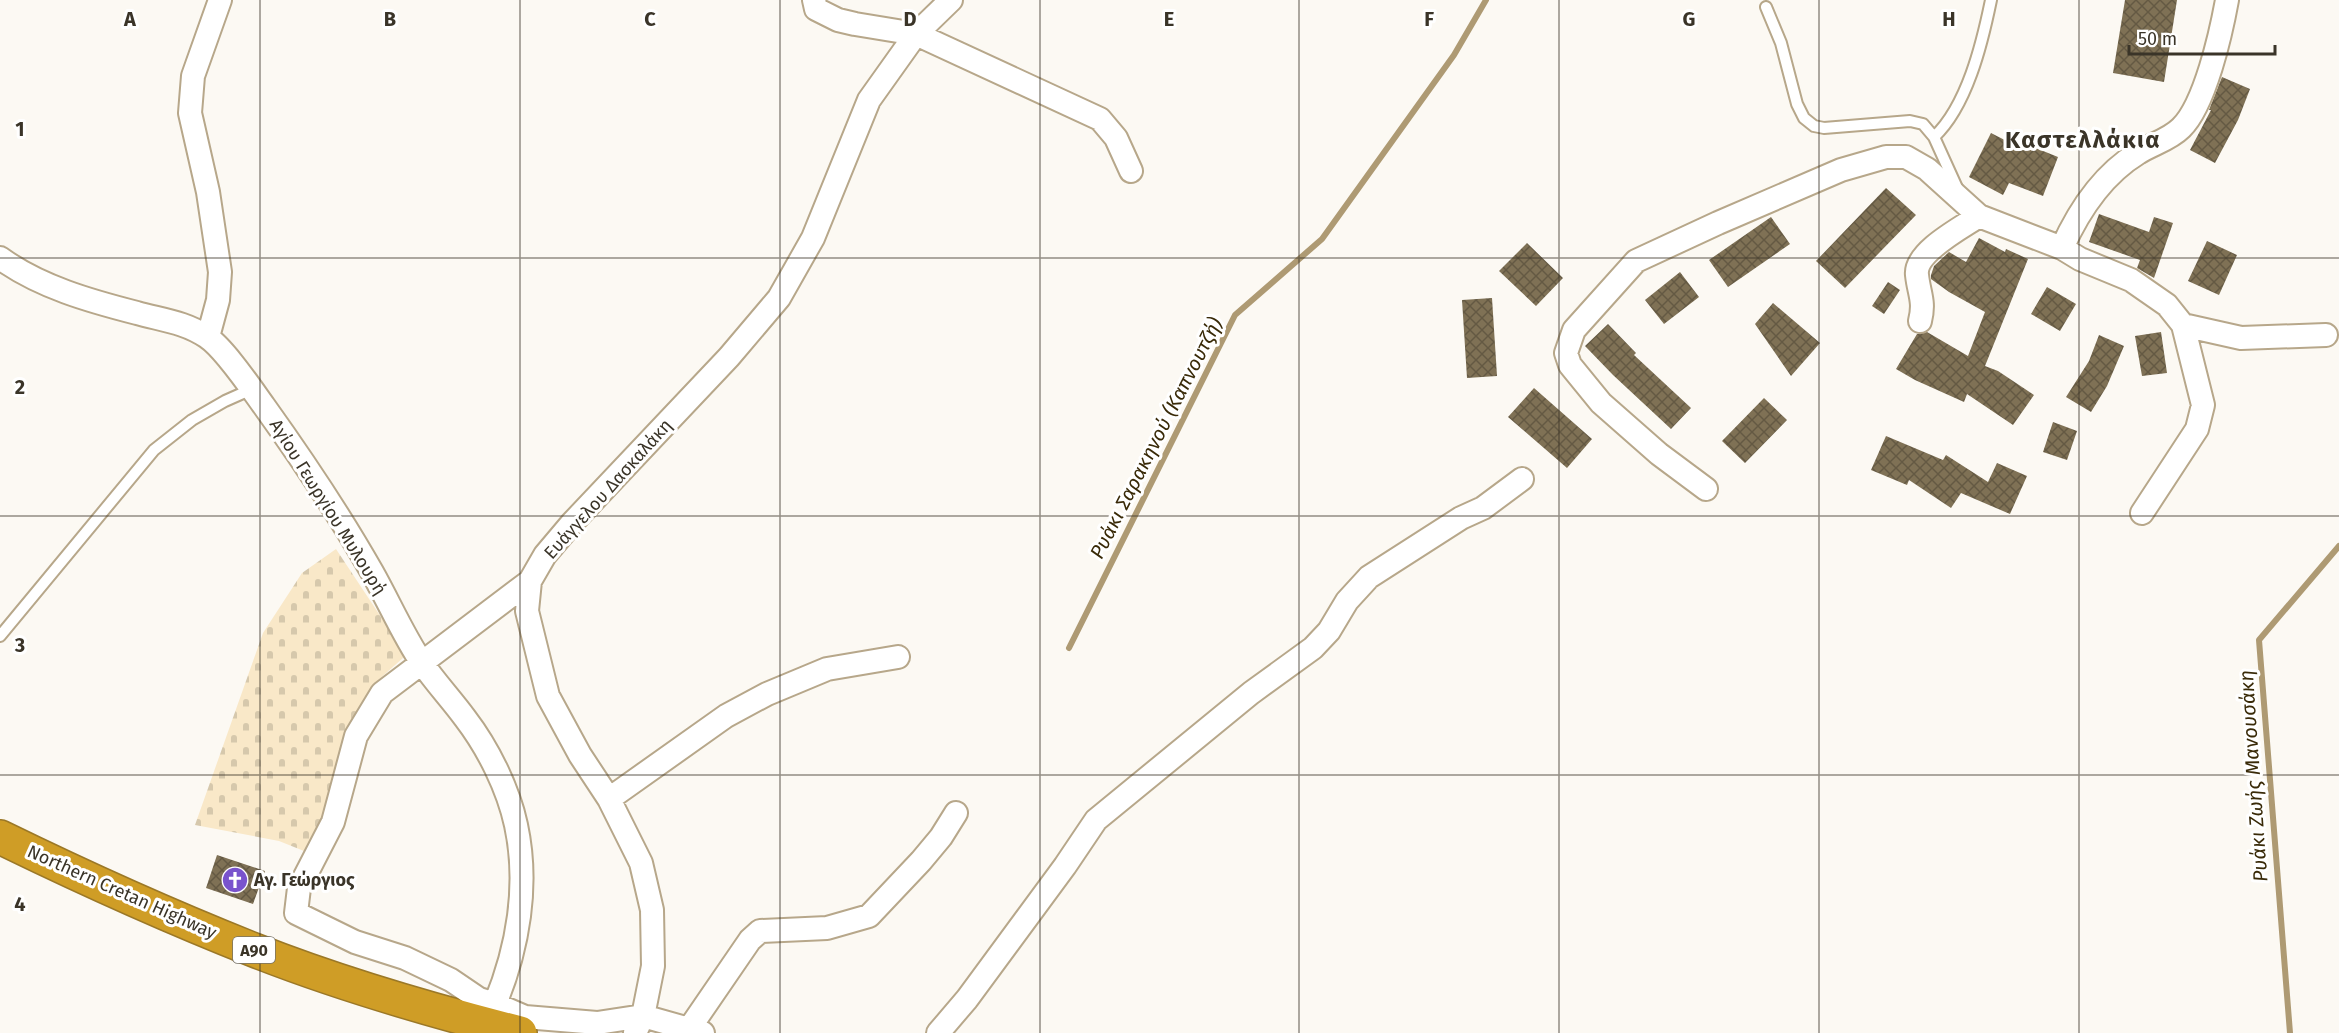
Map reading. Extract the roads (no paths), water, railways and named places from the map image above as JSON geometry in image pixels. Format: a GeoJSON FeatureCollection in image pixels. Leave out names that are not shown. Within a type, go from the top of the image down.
{"type":"FeatureCollection","features":[{"type":"Feature","properties":{"kind":"highway","name":"Northern Cretan Highway"},"geometry":{"type":"LineString","coordinates":[[0,837],[99,885],[256,951],[390,997],[520,1033]]}},
{"type":"Feature","properties":{"kind":"street"},"geometry":{"type":"LineString","coordinates":[[208,338],[218,300],[220,272],[208,192],[190,113],[193,75],[220,0]]}},
{"type":"Feature","properties":{"kind":"street"},"geometry":{"type":"LineString","coordinates":[[814,0],[816,9],[838,20],[916,34],[1100,119],[1116,138],[1131,171]]}},
{"type":"Feature","properties":{"kind":"street","name":"Ευάγγελου Δασκαλάκη"},"geometry":{"type":"LineString","coordinates":[[639,1024],[653,966],[652,910],[641,863],[609,799],[580,755],[548,696],[527,611],[531,580],[545,555],[572,523],[729,357],[779,298],[813,238],[869,100],[916,34],[951,0]]}},
{"type":"Feature","properties":{"kind":"street"},"geometry":{"type":"LineString","coordinates":[[2062,248],[2084,207],[2102,182],[2120,164],[2182,128],[2204,84],[2216,51],[2227,0]]}},
{"type":"Feature","properties":{"kind":"street"},"geometry":{"type":"LineString","coordinates":[[1706,489],[1659,454],[1601,403],[1570,365],[1566,353],[1574,330],[1636,261],[1718,222],[1841,170],[1886,157],[1906,157],[1927,169],[1979,216],[2062,248],[2080,259],[2132,280],[2167,305],[2183,326],[2203,405],[2197,429],[2142,513]]}},
{"type":"Feature","properties":{"kind":"street"},"geometry":{"type":"LineString","coordinates":[[1920,321],[1924,300],[1916,272],[1922,260],[1941,242],[1979,216]]}},
{"type":"Feature","properties":{"kind":"street","name":"Αγίου Γεωργίου Μυλουρή"},"geometry":{"type":"LineString","coordinates":[[0,258],[55,288],[139,314],[177,321],[208,338],[252,389],[310,471],[371,570],[421,663],[467,720],[487,753],[507,795],[516,823],[521,853],[521,911],[506,977],[495,1004]]}},
{"type":"Feature","properties":{"kind":"street"},"geometry":{"type":"LineString","coordinates":[[2183,326],[2241,338],[2326,335]]}},
{"type":"Feature","properties":{"kind":"street"},"geometry":{"type":"LineString","coordinates":[[938,1033],[974,990],[1065,867],[1096,820],[1251,693],[1313,648],[1329,631],[1353,593],[1369,577],[1461,518],[1483,508],[1522,479]]}},
{"type":"Feature","properties":{"kind":"street"},"geometry":{"type":"LineString","coordinates":[[531,580],[382,693],[356,736],[333,822],[299,888],[296,914],[355,942],[405,958],[451,980],[479,999],[525,1017],[639,1024],[696,1031],[750,939],[760,931],[827,928],[869,916],[921,861],[956,813]]}},
{"type":"Feature","properties":{"kind":"street"},"geometry":{"type":"LineString","coordinates":[[609,799],[726,716],[767,694],[827,669],[898,657]]}},
{"type":"Feature","properties":{"kind":"lane"},"geometry":{"type":"LineString","coordinates":[[1935,137],[1952,117],[1966,85],[1985,29],[1990,0]]}},
{"type":"Feature","properties":{"kind":"lane"},"geometry":{"type":"LineString","coordinates":[[1766,7],[1781,43],[1797,104],[1804,117],[1814,126],[1834,128],[1910,121],[1923,124],[1935,137],[1958,188],[1958,197]]}},
{"type":"Feature","properties":{"kind":"lane"},"geometry":{"type":"LineString","coordinates":[[0,636],[154,450],[192,420],[252,389]]}},
{"type":"Feature","properties":{"kind":"waterway","name":"Ρυάκι Σαρακηνού (Καπνουτζή)"},"geometry":{"type":"LineString","coordinates":[[1069,648],[1235,315],[1322,239],[1454,55],[1486,0]]}},
{"type":"Feature","properties":{"kind":"waterway","name":"Ρυάκι Ζωής Μανουσάκη"},"geometry":{"type":"LineString","coordinates":[[2290,1033],[2259,640],[2339,546]]}},
{"type":"Feature","properties":{"kind":"place","name":"Αγ. Γεώργιος"},"geometry":{"type":"Point","coordinates":[235,880]}},
{"type":"Feature","properties":{"kind":"district","name":"Καστελλάκια"},"geometry":{"type":"Point","coordinates":[2083,140]}}]}
